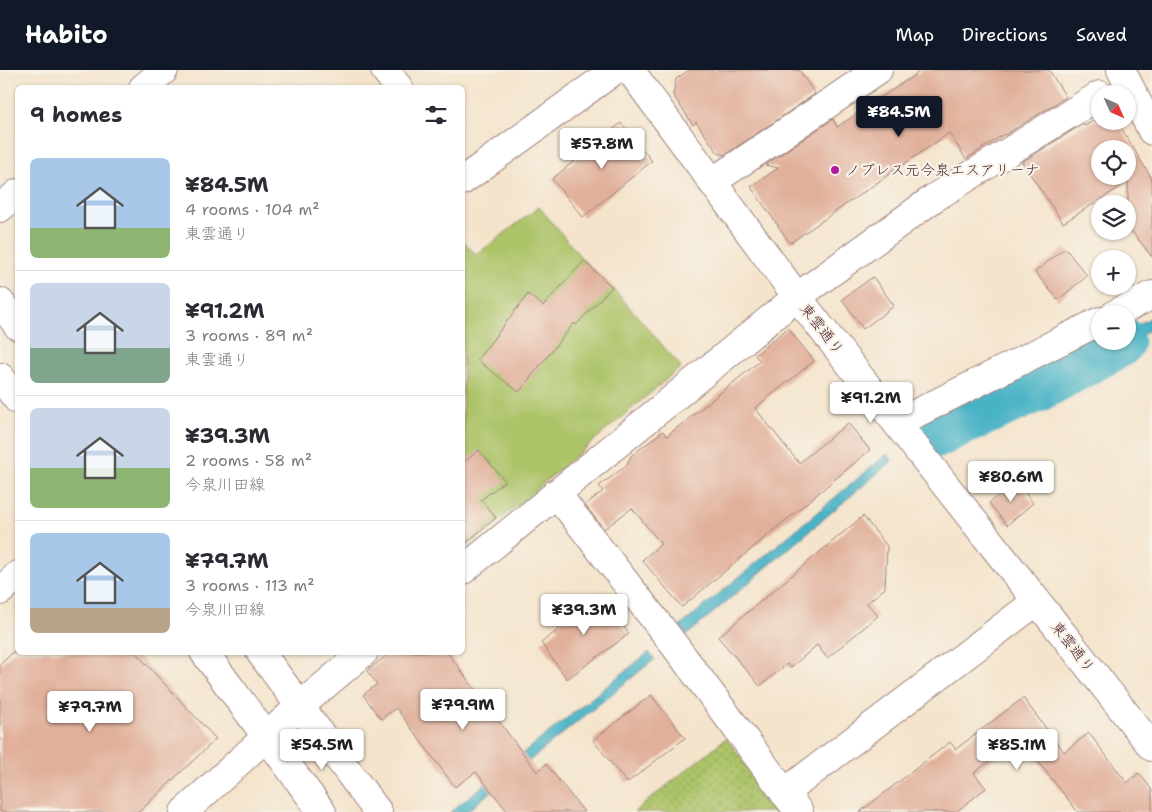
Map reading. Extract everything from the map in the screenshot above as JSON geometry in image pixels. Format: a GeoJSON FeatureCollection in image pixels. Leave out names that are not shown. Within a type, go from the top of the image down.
{"type":"FeatureCollection","features":[{"type":"Feature","properties":{"kind":"street"},"geometry":{"type":"LineString","coordinates":[[385,70],[397,85]]}},
{"type":"Feature","properties":{"kind":"street"},"geometry":{"type":"LineString","coordinates":[[465,175],[615,70]]}},
{"type":"Feature","properties":{"kind":"street","name":"東雲通り"},"geometry":{"type":"LineString","coordinates":[[630,70],[797,297],[1152,747]]}},
{"type":"Feature","properties":{"kind":"street"},"geometry":{"type":"LineString","coordinates":[[712,182],[878,70]]}},
{"type":"Feature","properties":{"kind":"street"},"geometry":{"type":"LineString","coordinates":[[1112,85],[1123,75],[1152,131]]}},
{"type":"Feature","properties":{"kind":"street"},"geometry":{"type":"LineString","coordinates":[[465,569],[797,297],[934,198],[1091,101]]}},
{"type":"Feature","properties":{"kind":"street"},"geometry":{"type":"LineString","coordinates":[[0,208],[15,196]]}},
{"type":"Feature","properties":{"kind":"street"},"geometry":{"type":"LineString","coordinates":[[1133,305],[1152,295]]}},
{"type":"Feature","properties":{"kind":"street"},"geometry":{"type":"LineString","coordinates":[[0,302],[15,322]]}},
{"type":"Feature","properties":{"kind":"street"},"geometry":{"type":"LineString","coordinates":[[897,423],[1091,326]]}},
{"type":"Feature","properties":{"kind":"street"},"geometry":{"type":"LineString","coordinates":[[0,377],[15,396]]}},
{"type":"Feature","properties":{"kind":"street"},"geometry":{"type":"LineString","coordinates":[[556,493],[791,802],[1037,601]]}},
{"type":"Feature","properties":{"kind":"street"},"geometry":{"type":"LineString","coordinates":[[0,591],[15,578]]}},
{"type":"Feature","properties":{"kind":"street"},"geometry":{"type":"LineString","coordinates":[[206,655],[322,812]]}},
{"type":"Feature","properties":{"kind":"street"},"geometry":{"type":"LineString","coordinates":[[262,655],[378,812]]}},
{"type":"Feature","properties":{"kind":"street"},"geometry":{"type":"LineString","coordinates":[[184,812],[266,736],[360,655]]}},
{"type":"Feature","properties":{"kind":"green space"},"geometry":{"type":"Polygon","coordinates":[[[539,207],[584,261],[612,287],[681,367],[465,549],[465,243],[476,255],[539,207]]]}},
{"type":"Feature","properties":{"kind":"green space"},"geometry":{"type":"Polygon","coordinates":[[[726,738],[781,812],[634,812],[726,738]]]}},
{"type":"Feature","properties":{"kind":"water"},"geometry":{"type":"Polygon","coordinates":[[[1152,317],[1152,329],[1136,337],[1136,326],[1152,317]]]}},
{"type":"Feature","properties":{"kind":"water"},"geometry":{"type":"Polygon","coordinates":[[[1091,349],[1112,350],[1041,387],[947,429],[948,421],[1033,381],[1091,349]]]}},
{"type":"Feature","properties":{"kind":"water"},"geometry":{"type":"Polygon","coordinates":[[[887,454],[892,461],[687,635],[679,627],[887,454]]]}},
{"type":"Feature","properties":{"kind":"water"},"geometry":{"type":"Polygon","coordinates":[[[649,652],[655,659],[466,812],[450,812],[649,652]]]}},
{"type":"Feature","properties":{"kind":"building"},"geometry":{"type":"Polygon","coordinates":[[[689,70],[799,70],[815,94],[725,155],[718,153],[696,122],[693,125],[673,95],[676,79],[689,70]]]}},
{"type":"Feature","properties":{"kind":"building"},"geometry":{"type":"Polygon","coordinates":[[[922,70],[1049,70],[1066,97],[966,159],[949,133],[790,243],[751,187],[778,168],[765,165],[833,119],[837,127],[922,70]]]}},
{"type":"Feature","properties":{"kind":"building"},"geometry":{"type":"Polygon","coordinates":[[[1091,122],[1091,130],[1122,130],[1128,140],[1091,140],[1091,185],[1123,185],[1107,195],[1091,195],[1091,205],[1063,223],[1022,162],[1083,124],[1085,126],[1091,122]]]}},
{"type":"Feature","properties":{"kind":"building"},"geometry":{"type":"Polygon","coordinates":[[[621,123],[652,161],[583,217],[552,179],[621,123]]]}},
{"type":"Feature","properties":{"kind":"building"},"geometry":{"type":"Polygon","coordinates":[[[1136,152],[1152,179],[1152,257],[1136,236],[1136,195],[1128,195],[1128,185],[1136,185],[1136,152]]]}},
{"type":"Feature","properties":{"kind":"building"},"geometry":{"type":"Polygon","coordinates":[[[1065,248],[1087,276],[1058,300],[1035,272],[1065,248]]]}},
{"type":"Feature","properties":{"kind":"building"},"geometry":{"type":"Polygon","coordinates":[[[584,261],[612,287],[576,325],[574,323],[519,392],[477,360],[528,294],[543,306],[584,261]]]}},
{"type":"Feature","properties":{"kind":"building"},"geometry":{"type":"Polygon","coordinates":[[[873,277],[894,306],[863,329],[842,299],[873,277]]]}},
{"type":"Feature","properties":{"kind":"building"},"geometry":{"type":"Polygon","coordinates":[[[788,328],[814,361],[755,408],[799,463],[848,423],[870,450],[682,607],[642,560],[661,544],[632,508],[604,529],[585,505],[603,491],[599,486],[626,466],[631,456],[663,431],[667,436],[760,361],[755,355],[788,328]]]}},
{"type":"Feature","properties":{"kind":"building"},"geometry":{"type":"Polygon","coordinates":[[[479,450],[505,481],[481,500],[496,518],[465,544],[465,462],[479,450]]]}},
{"type":"Feature","properties":{"kind":"building"},"geometry":{"type":"Polygon","coordinates":[[[1016,481],[1033,503],[1007,525],[989,503],[1016,481]]]}},
{"type":"Feature","properties":{"kind":"building"},"geometry":{"type":"Polygon","coordinates":[[[863,516],[887,546],[885,588],[867,603],[878,616],[827,658],[817,645],[790,668],[787,664],[760,686],[718,637],[863,516]]]}},
{"type":"Feature","properties":{"kind":"building"},"geometry":{"type":"Polygon","coordinates":[[[599,593],[629,634],[567,679],[541,643],[559,629],[556,625],[599,593]]]}},
{"type":"Feature","properties":{"kind":"building"},"geometry":{"type":"Polygon","coordinates":[[[13,652],[15,652],[15,655],[138,655],[216,739],[139,812],[0,812],[0,665],[13,652]]]}},
{"type":"Feature","properties":{"kind":"building"},"geometry":{"type":"Polygon","coordinates":[[[387,655],[449,655],[537,772],[546,764],[584,812],[508,812],[476,772],[455,787],[396,708],[381,719],[363,695],[377,684],[367,671],[387,655]]]}},
{"type":"Feature","properties":{"kind":"building"},"geometry":{"type":"Polygon","coordinates":[[[651,695],[685,738],[627,783],[593,740],[651,695]]]}},
{"type":"Feature","properties":{"kind":"building"},"geometry":{"type":"Polygon","coordinates":[[[1023,698],[1064,752],[1089,733],[1127,783],[1139,773],[1152,790],[1152,812],[1078,812],[1020,739],[974,773],[986,788],[956,812],[860,812],[950,742],[956,749],[1023,698]]]}},
{"type":"Feature","properties":{"kind":"waterway"},"geometry":{"type":"LineString","coordinates":[[937,430],[1036,385],[1100,350]]}},
{"type":"Feature","properties":{"kind":"place","name":"ノブレス元今泉エスアリーナ"},"geometry":{"type":"Point","coordinates":[835,170]}}]}
